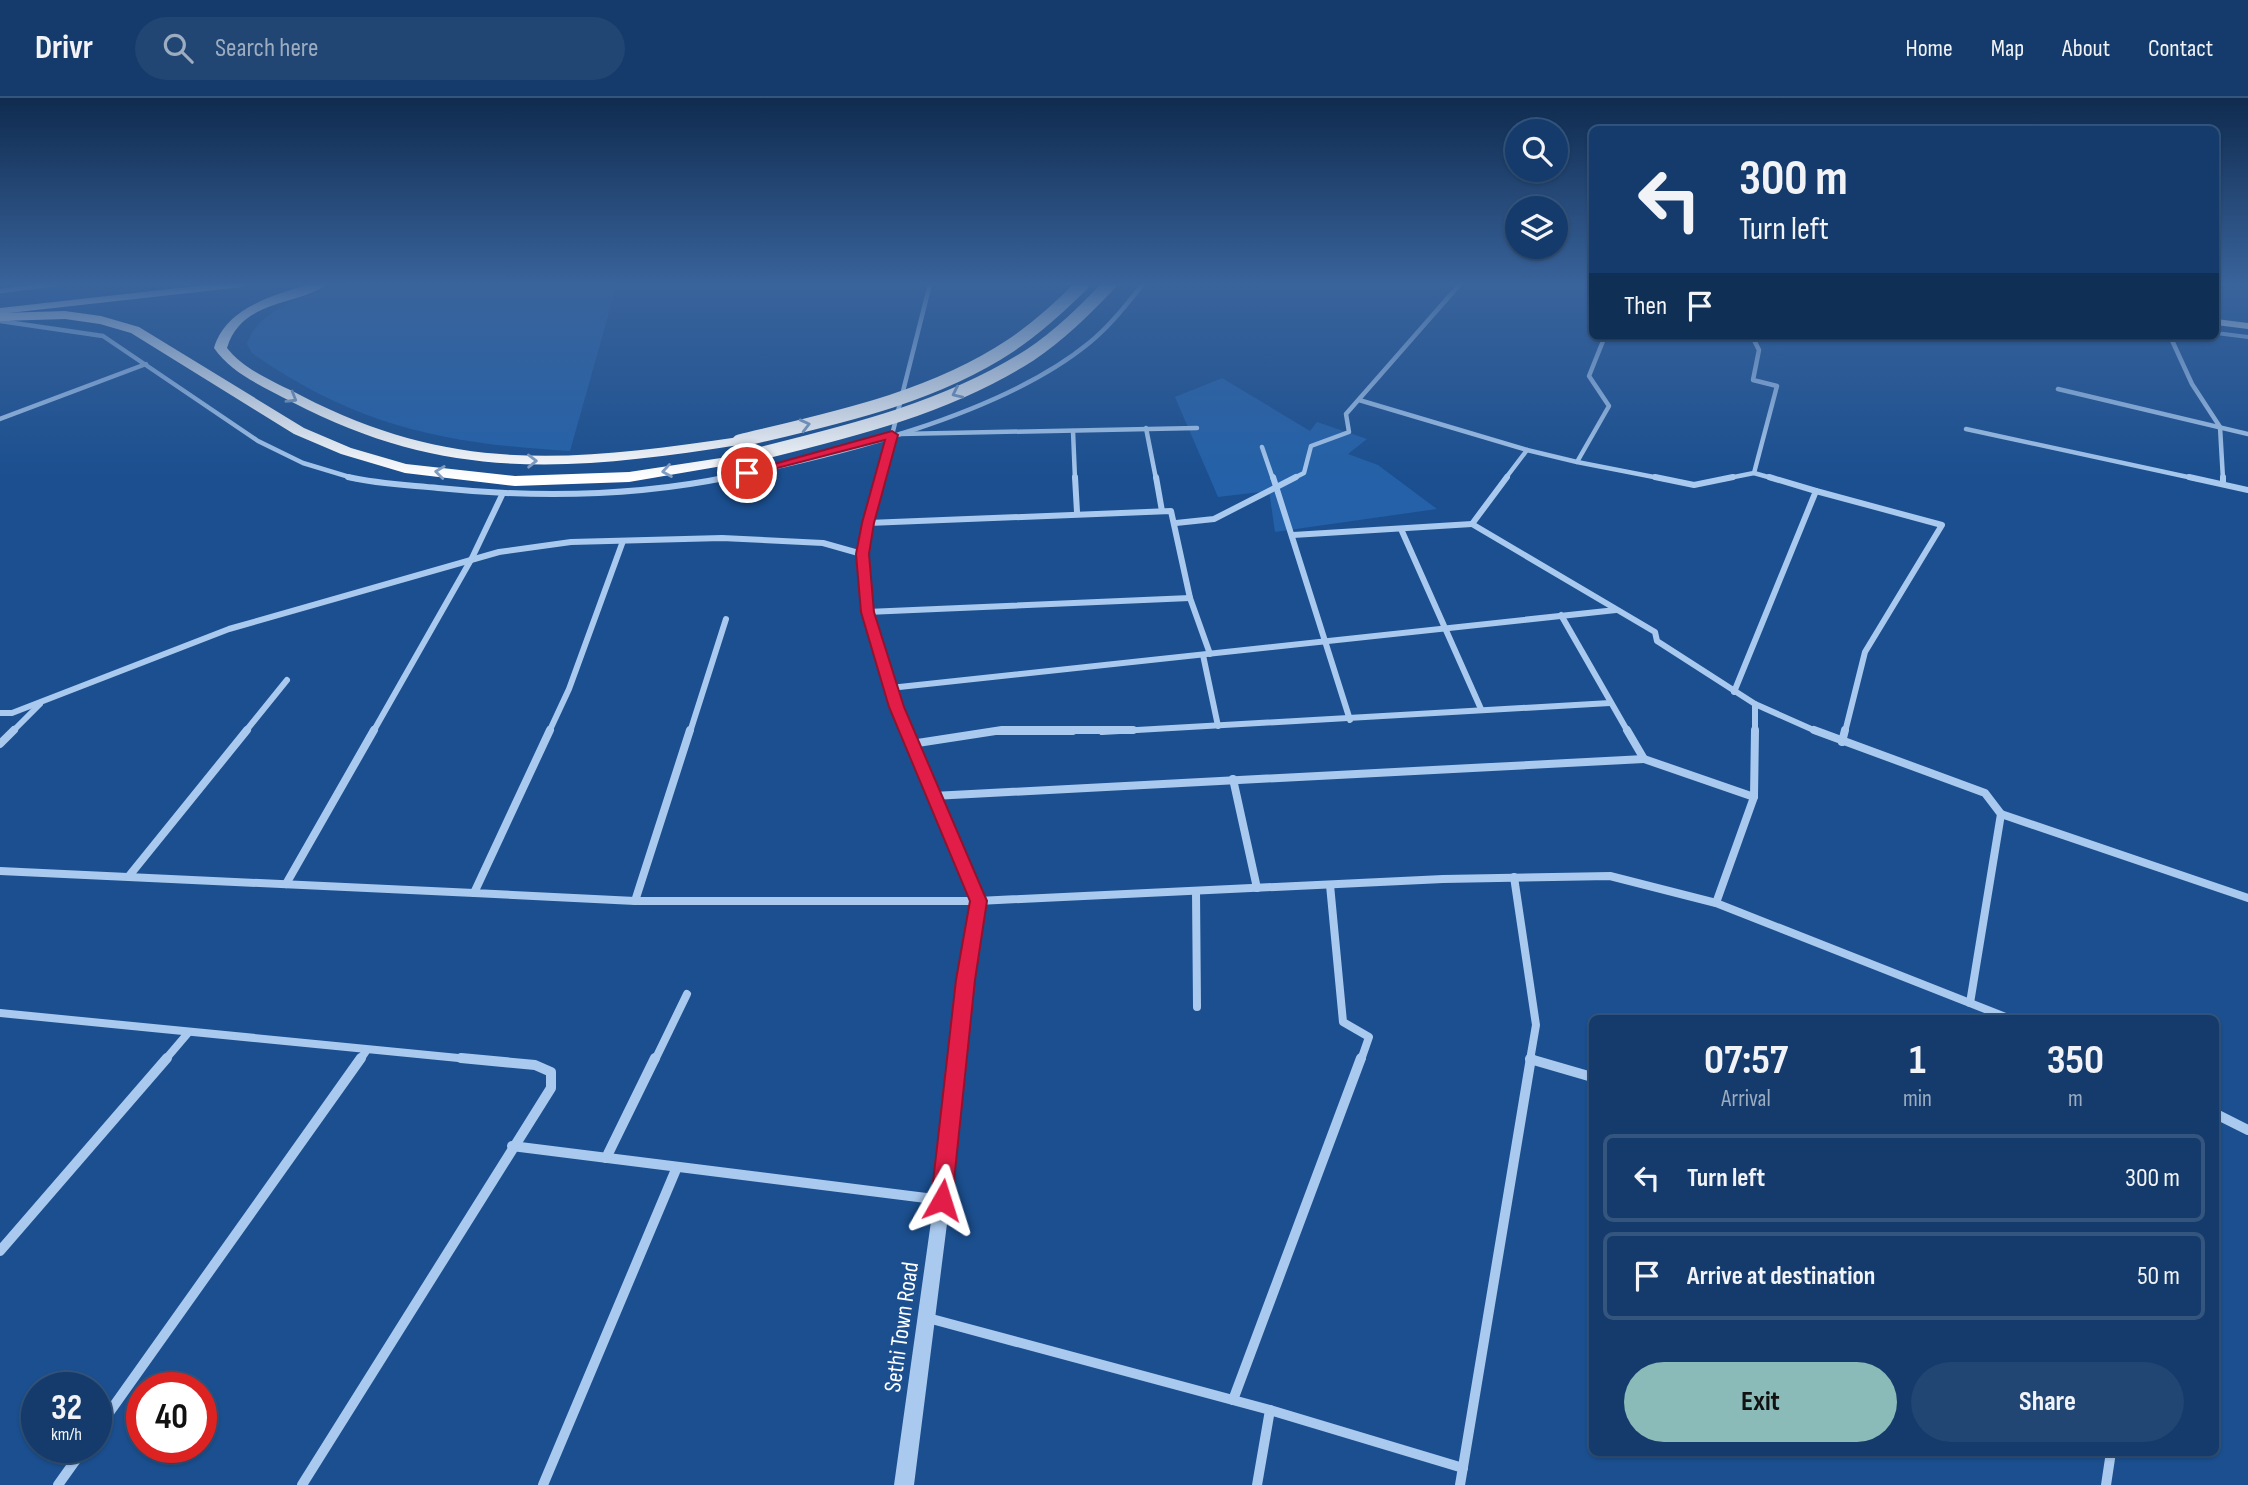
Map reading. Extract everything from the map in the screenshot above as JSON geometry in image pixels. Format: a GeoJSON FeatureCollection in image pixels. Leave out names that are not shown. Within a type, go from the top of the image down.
{"type":"FeatureCollection","features":[{"type":"Feature","properties":{"kind":"highway"},"geometry":{"type":"LineString","coordinates":[[165,349],[299,431],[346,451],[405,468],[515,481],[629,477],[734,460],[887,420],[934,404],[993,377],[1041,349]]}},
{"type":"Feature","properties":{"kind":"highway"},"geometry":{"type":"LineString","coordinates":[[221,349],[233,362],[327,419],[374,437],[431,453],[526,462],[635,457],[739,441],[852,413],[915,393],[977,367],[1008,349]]}},
{"type":"Feature","properties":{"kind":"street"},"geometry":{"type":"LineString","coordinates":[[123,349],[258,441],[285,456],[324,470],[378,483],[503,493],[636,491],[692,485],[804,460],[892,435],[980,405],[1055,369],[1081,349]]}},
{"type":"Feature","properties":{"kind":"street"},"geometry":{"type":"LineString","coordinates":[[914,349],[862,554],[867,612],[890,688],[911,744],[978,901]]}},
{"type":"Feature","properties":{"kind":"street"},"geometry":{"type":"LineString","coordinates":[[1175,523],[1214,519],[1304,473],[1311,446],[1349,432],[1346,414],[1404,349]]}},
{"type":"Feature","properties":{"kind":"street"},"geometry":{"type":"LineString","coordinates":[[1577,462],[1609,406],[1589,376],[1600,349]]}},
{"type":"Feature","properties":{"kind":"street"},"geometry":{"type":"LineString","coordinates":[[1754,472],[1777,386],[1753,380],[1758,349]]}},
{"type":"Feature","properties":{"kind":"street"},"geometry":{"type":"LineString","coordinates":[[2176,349],[2192,384],[2220,427],[2223,484]]}},
{"type":"Feature","properties":{"kind":"street"},"geometry":{"type":"LineString","coordinates":[[0,419],[146,364]]}},
{"type":"Feature","properties":{"kind":"street"},"geometry":{"type":"LineString","coordinates":[[2058,390],[2248,434]]}},
{"type":"Feature","properties":{"kind":"street"},"geometry":{"type":"LineString","coordinates":[[1359,400],[1527,450],[1577,462],[1694,485],[1754,472],[1942,525],[1865,652],[1842,742]]}},
{"type":"Feature","properties":{"kind":"street"},"geometry":{"type":"LineString","coordinates":[[892,435],[1197,428]]}},
{"type":"Feature","properties":{"kind":"street"},"geometry":{"type":"LineString","coordinates":[[1146,429],[1163,511]]}},
{"type":"Feature","properties":{"kind":"street"},"geometry":{"type":"LineString","coordinates":[[1966,429],[2248,490]]}},
{"type":"Feature","properties":{"kind":"street"},"geometry":{"type":"LineString","coordinates":[[1073,431],[1077,512]]}},
{"type":"Feature","properties":{"kind":"street"},"geometry":{"type":"LineString","coordinates":[[1262,447],[1293,535],[1350,719]]}},
{"type":"Feature","properties":{"kind":"street"},"geometry":{"type":"LineString","coordinates":[[1472,524],[1527,450]]}},
{"type":"Feature","properties":{"kind":"street"},"geometry":{"type":"LineString","coordinates":[[1734,692],[1816,491]]}},
{"type":"Feature","properties":{"kind":"street"},"geometry":{"type":"LineString","coordinates":[[286,884],[472,558],[503,493]]}},
{"type":"Feature","properties":{"kind":"street"},"geometry":{"type":"LineString","coordinates":[[868,523],[1171,510],[1190,598],[1206,654],[1217,726]]}},
{"type":"Feature","properties":{"kind":"street"},"geometry":{"type":"LineString","coordinates":[[1293,535],[1472,524],[1655,632],[1657,640],[1755,704],[1842,742],[1985,793],[2001,814],[2248,898]]}},
{"type":"Feature","properties":{"kind":"street"},"geometry":{"type":"LineString","coordinates":[[1401,529],[1481,709]]}},
{"type":"Feature","properties":{"kind":"street"},"geometry":{"type":"LineString","coordinates":[[0,713],[12,713],[229,629],[472,558],[571,542],[722,538],[823,543],[862,554]]}},
{"type":"Feature","properties":{"kind":"street"},"geometry":{"type":"LineString","coordinates":[[474,893],[569,689],[623,541]]}},
{"type":"Feature","properties":{"kind":"street"},"geometry":{"type":"LineString","coordinates":[[867,612],[1190,598]]}},
{"type":"Feature","properties":{"kind":"street"},"geometry":{"type":"LineString","coordinates":[[890,688],[1617,610]]}},
{"type":"Feature","properties":{"kind":"street"},"geometry":{"type":"LineString","coordinates":[[1561,615],[1644,759]]}},
{"type":"Feature","properties":{"kind":"street"},"geometry":{"type":"LineString","coordinates":[[635,901],[726,619]]}},
{"type":"Feature","properties":{"kind":"street"},"geometry":{"type":"LineString","coordinates":[[129,876],[287,680]]}},
{"type":"Feature","properties":{"kind":"street"},"geometry":{"type":"LineString","coordinates":[[0,744],[43,701]]}},
{"type":"Feature","properties":{"kind":"street"},"geometry":{"type":"LineString","coordinates":[[911,744],[1002,730],[1094,732],[1610,703]]}},
{"type":"Feature","properties":{"kind":"street"},"geometry":{"type":"LineString","coordinates":[[1716,903],[1754,797],[1755,704]]}},
{"type":"Feature","properties":{"kind":"street"},"geometry":{"type":"LineString","coordinates":[[932,796],[1644,759],[1754,797]]}},
{"type":"Feature","properties":{"kind":"street"},"geometry":{"type":"LineString","coordinates":[[1233,779],[1257,888]]}},
{"type":"Feature","properties":{"kind":"street"},"geometry":{"type":"LineString","coordinates":[[1970,1003],[2001,814]]}},
{"type":"Feature","properties":{"kind":"street"},"geometry":{"type":"LineString","coordinates":[[0,871],[635,901],[978,901],[1514,877],[1610,876],[1716,903],[2000,1015]]}},
{"type":"Feature","properties":{"kind":"street"},"geometry":{"type":"LineString","coordinates":[[1460,1485],[1536,1025],[1514,877]]}},
{"type":"Feature","properties":{"kind":"street"},"geometry":{"type":"LineString","coordinates":[[1233,1400],[1369,1037],[1343,1022],[1330,885]]}},
{"type":"Feature","properties":{"kind":"street"},"geometry":{"type":"LineString","coordinates":[[1196,891],[1197,1007]]}},
{"type":"Feature","properties":{"kind":"street","name":"Sethi Town Road"},"geometry":{"type":"LineString","coordinates":[[904,1485],[924,1317],[942,1200],[965,980],[978,901]]}},
{"type":"Feature","properties":{"kind":"street"},"geometry":{"type":"LineString","coordinates":[[606,1158],[687,994]]}},
{"type":"Feature","properties":{"kind":"street"},"geometry":{"type":"LineString","coordinates":[[0,1013],[366,1051],[535,1065],[551,1072],[551,1088],[512,1146],[302,1485]]}},
{"type":"Feature","properties":{"kind":"street"},"geometry":{"type":"LineString","coordinates":[[0,1251],[188,1033]]}},
{"type":"Feature","properties":{"kind":"street"},"geometry":{"type":"LineString","coordinates":[[112,1408],[366,1051]]}},
{"type":"Feature","properties":{"kind":"street"},"geometry":{"type":"LineString","coordinates":[[1530,1059],[1589,1075]]}},
{"type":"Feature","properties":{"kind":"street"},"geometry":{"type":"LineString","coordinates":[[2219,1116],[2248,1130]]}},
{"type":"Feature","properties":{"kind":"street"},"geometry":{"type":"LineString","coordinates":[[512,1146],[942,1200]]}},
{"type":"Feature","properties":{"kind":"street"},"geometry":{"type":"LineString","coordinates":[[543,1485],[677,1167]]}},
{"type":"Feature","properties":{"kind":"street"},"geometry":{"type":"LineString","coordinates":[[924,1317],[1270,1410],[1463,1468]]}},
{"type":"Feature","properties":{"kind":"street"},"geometry":{"type":"LineString","coordinates":[[1257,1485],[1270,1410]]}},
{"type":"Feature","properties":{"kind":"street"},"geometry":{"type":"LineString","coordinates":[[2106,1485],[2110,1456]]}},
{"type":"Feature","properties":{"kind":"street"},"geometry":{"type":"LineString","coordinates":[[58,1485],[74,1463]]}},
{"type":"Feature","properties":{"kind":"shaded area"},"geometry":{"type":"Polygon","coordinates":[[[250,349],[599,349],[570,451],[483,443],[404,427],[328,398],[290,378],[250,349]]]}},
{"type":"Feature","properties":{"kind":"shaded area"},"geometry":{"type":"Polygon","coordinates":[[[1222,378],[1310,431],[1317,422],[1367,439],[1348,454],[1378,465],[1437,509],[1275,532],[1269,491],[1218,497],[1175,397],[1222,378]]]}},
{"type":"Feature","properties":{"kind":"route"},"geometry":{"type":"LineString","coordinates":[[747,473],[892,435],[862,554],[867,612],[897,707],[978,901],[965,980],[942,1200]]}}]}
